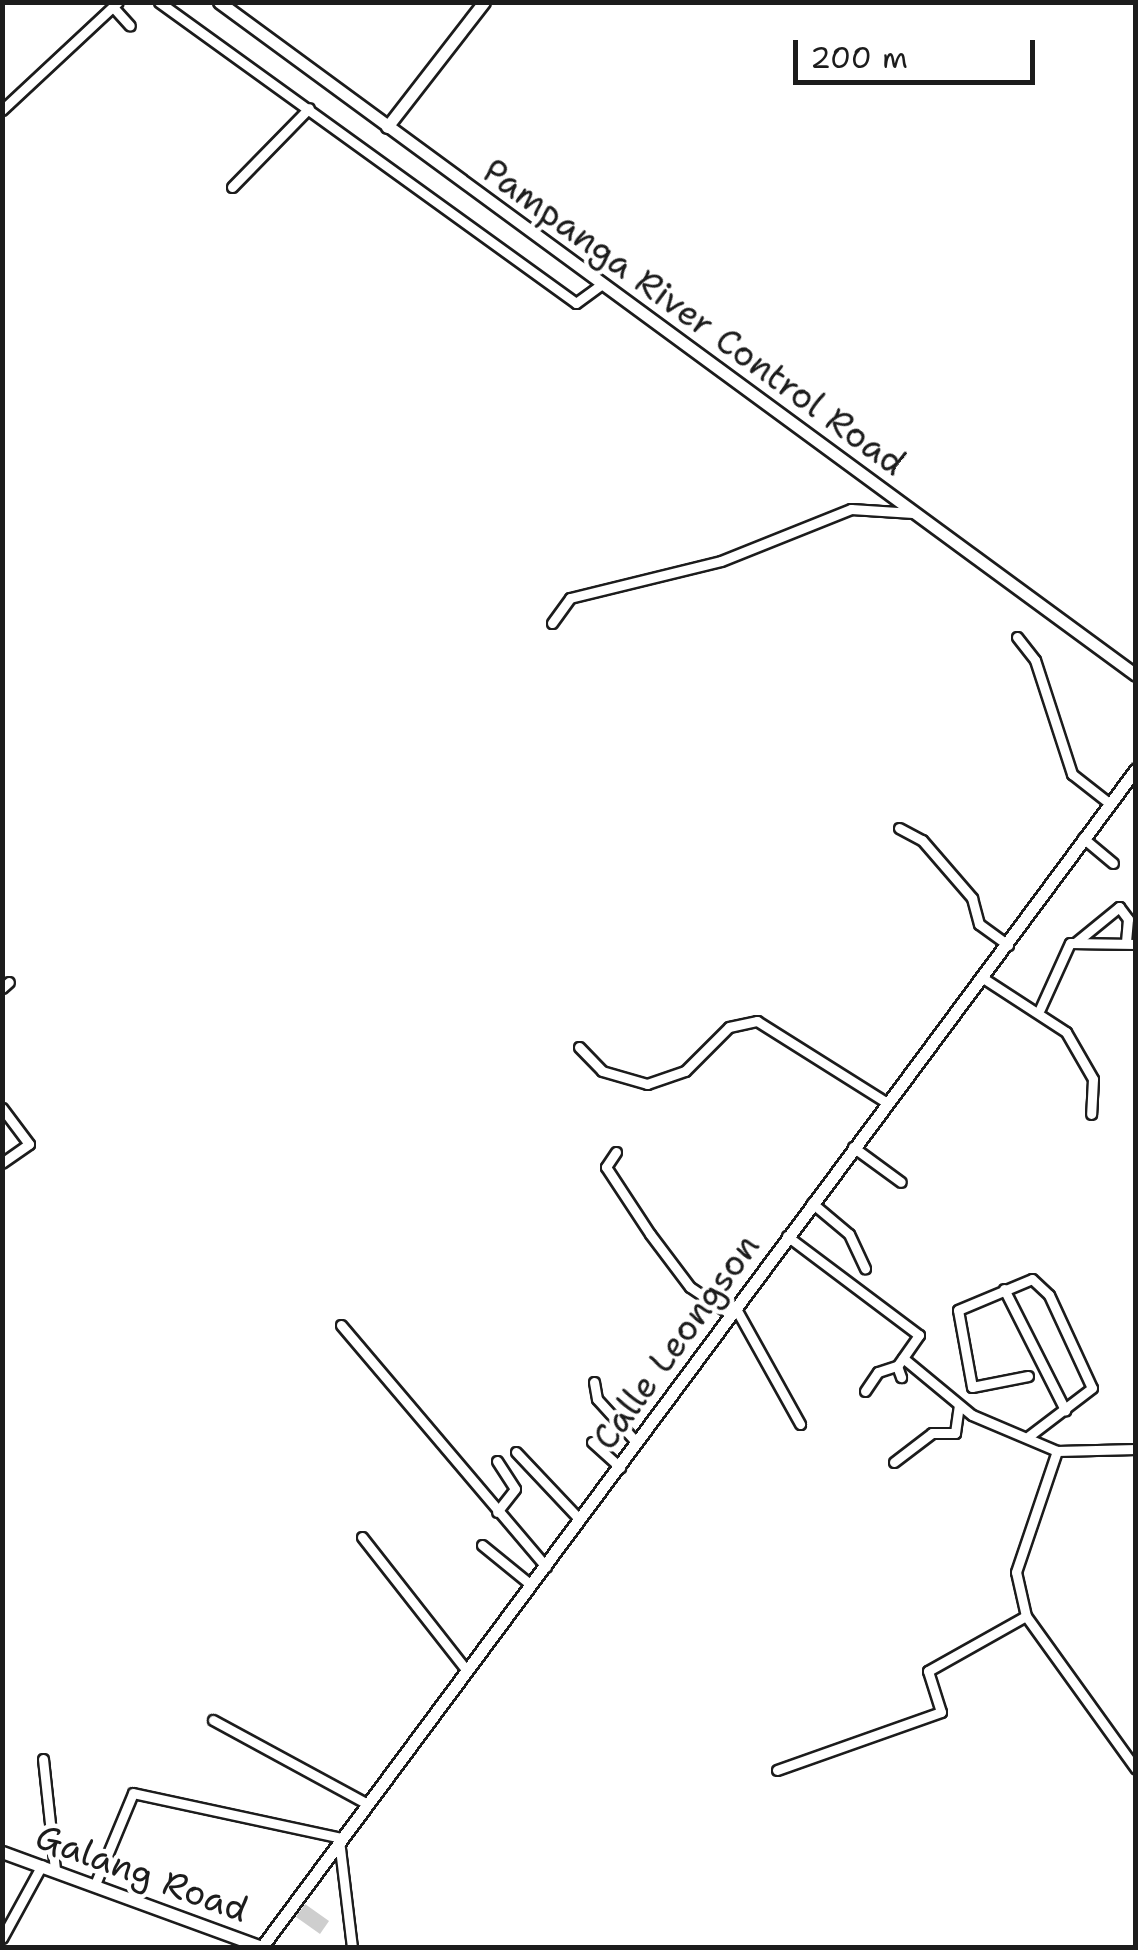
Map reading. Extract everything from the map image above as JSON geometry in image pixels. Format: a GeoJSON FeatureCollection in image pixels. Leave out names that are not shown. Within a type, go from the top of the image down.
{"type":"FeatureCollection","features":[{"type":"Feature","properties":{"kind":"street"},"geometry":{"type":"LineString","coordinates":[[159,2],[576,303],[602,284]]}},
{"type":"Feature","properties":{"kind":"street","name":"Pampanga River Control Road"},"geometry":{"type":"LineString","coordinates":[[220,2],[1136,676]]}},
{"type":"Feature","properties":{"kind":"street"},"geometry":{"type":"LineString","coordinates":[[387,127],[484,2]]}},
{"type":"Feature","properties":{"kind":"street"},"geometry":{"type":"LineString","coordinates":[[2,110],[116,5],[130,26]]}},
{"type":"Feature","properties":{"kind":"street"},"geometry":{"type":"LineString","coordinates":[[232,186],[310,108]]}},
{"type":"Feature","properties":{"kind":"street"},"geometry":{"type":"LineString","coordinates":[[552,623],[570,598],[721,561],[851,509],[913,513]]}},
{"type":"Feature","properties":{"kind":"street"},"geometry":{"type":"LineString","coordinates":[[1016,637],[1034,660],[1072,774],[1109,802]]}},
{"type":"Feature","properties":{"kind":"street","name":"Calle Leongson"},"geometry":{"type":"LineString","coordinates":[[261,1947],[463,1666],[546,1567],[1136,769]]}},
{"type":"Feature","properties":{"kind":"street"},"geometry":{"type":"LineString","coordinates":[[898,828],[922,840],[972,898],[979,924],[1008,945]]}},
{"type":"Feature","properties":{"kind":"street"},"geometry":{"type":"LineString","coordinates":[[1083,838],[1113,863]]}},
{"type":"Feature","properties":{"kind":"street"},"geometry":{"type":"LineString","coordinates":[[1040,1009],[1063,951],[1074,942],[1118,907],[1127,915],[1131,944],[1074,942]]}},
{"type":"Feature","properties":{"kind":"street"},"geometry":{"type":"LineString","coordinates":[[983,978],[1040,1009],[1087,1064],[1091,1114]]}},
{"type":"Feature","properties":{"kind":"street"},"geometry":{"type":"LineString","coordinates":[[579,1048],[602,1071],[647,1084],[685,1070],[729,1026],[757,1021],[887,1103]]}},
{"type":"Feature","properties":{"kind":"street"},"geometry":{"type":"LineString","coordinates":[[2,1108],[29,1148],[2,1162]]}},
{"type":"Feature","properties":{"kind":"street"},"geometry":{"type":"LineString","coordinates":[[853,1148],[901,1182]]}},
{"type":"Feature","properties":{"kind":"street"},"geometry":{"type":"LineString","coordinates":[[616,1152],[606,1167],[650,1234],[690,1287],[732,1311],[800,1424]]}},
{"type":"Feature","properties":{"kind":"street"},"geometry":{"type":"LineString","coordinates":[[812,1203],[847,1232],[865,1268]]}},
{"type":"Feature","properties":{"kind":"street"},"geometry":{"type":"LineString","coordinates":[[787,1236],[919,1335],[900,1362],[878,1372],[864,1391]]}},
{"type":"Feature","properties":{"kind":"street"},"geometry":{"type":"LineString","coordinates":[[976,1389],[958,1310],[1032,1279],[1049,1295],[1092,1388],[1029,1436]]}},
{"type":"Feature","properties":{"kind":"street"},"geometry":{"type":"LineString","coordinates":[[1004,1290],[1065,1410]]}},
{"type":"Feature","properties":{"kind":"street"},"geometry":{"type":"LineString","coordinates":[[341,1324],[546,1567]]}},
{"type":"Feature","properties":{"kind":"street"},"geometry":{"type":"LineString","coordinates":[[900,1362],[901,1377]]}},
{"type":"Feature","properties":{"kind":"street"},"geometry":{"type":"LineString","coordinates":[[900,1362],[962,1408],[1057,1451],[1136,1449]]}},
{"type":"Feature","properties":{"kind":"street"},"geometry":{"type":"LineString","coordinates":[[894,1462],[932,1433],[955,1433],[962,1408],[976,1389],[1028,1376]]}},
{"type":"Feature","properties":{"kind":"street"},"geometry":{"type":"LineString","coordinates":[[594,1382],[597,1399],[637,1443]]}},
{"type":"Feature","properties":{"kind":"street"},"geometry":{"type":"LineString","coordinates":[[592,1442],[620,1467]]}},
{"type":"Feature","properties":{"kind":"street"},"geometry":{"type":"LineString","coordinates":[[1057,1451],[1016,1572],[1026,1616],[1136,1769]]}},
{"type":"Feature","properties":{"kind":"street"},"geometry":{"type":"LineString","coordinates":[[516,1452],[580,1520]]}},
{"type":"Feature","properties":{"kind":"street"},"geometry":{"type":"LineString","coordinates":[[497,1461],[515,1489],[498,1512]]}},
{"type":"Feature","properties":{"kind":"street"},"geometry":{"type":"LineString","coordinates":[[362,1537],[463,1666]]}},
{"type":"Feature","properties":{"kind":"street"},"geometry":{"type":"LineString","coordinates":[[482,1545],[531,1586]]}},
{"type":"Feature","properties":{"kind":"street"},"geometry":{"type":"LineString","coordinates":[[777,1770],[942,1712],[928,1671],[1026,1616]]}},
{"type":"Feature","properties":{"kind":"street"},"geometry":{"type":"LineString","coordinates":[[213,1720],[366,1803]]}},
{"type":"Feature","properties":{"kind":"street"},"geometry":{"type":"LineString","coordinates":[[2,1938],[48,1867],[44,1759]]}},
{"type":"Feature","properties":{"kind":"street"},"geometry":{"type":"LineString","coordinates":[[96,1882],[133,1793],[340,1839],[352,1948]]}},
{"type":"Feature","properties":{"kind":"street","name":"Galang Road"},"geometry":{"type":"LineString","coordinates":[[2,1852],[96,1882],[261,1947]]}},
{"type":"Feature","properties":{"kind":"building"},"geometry":{"type":"Polygon","coordinates":[[[305,1904],[329,1921],[320,1934],[296,1917],[305,1904]]]}}]}
